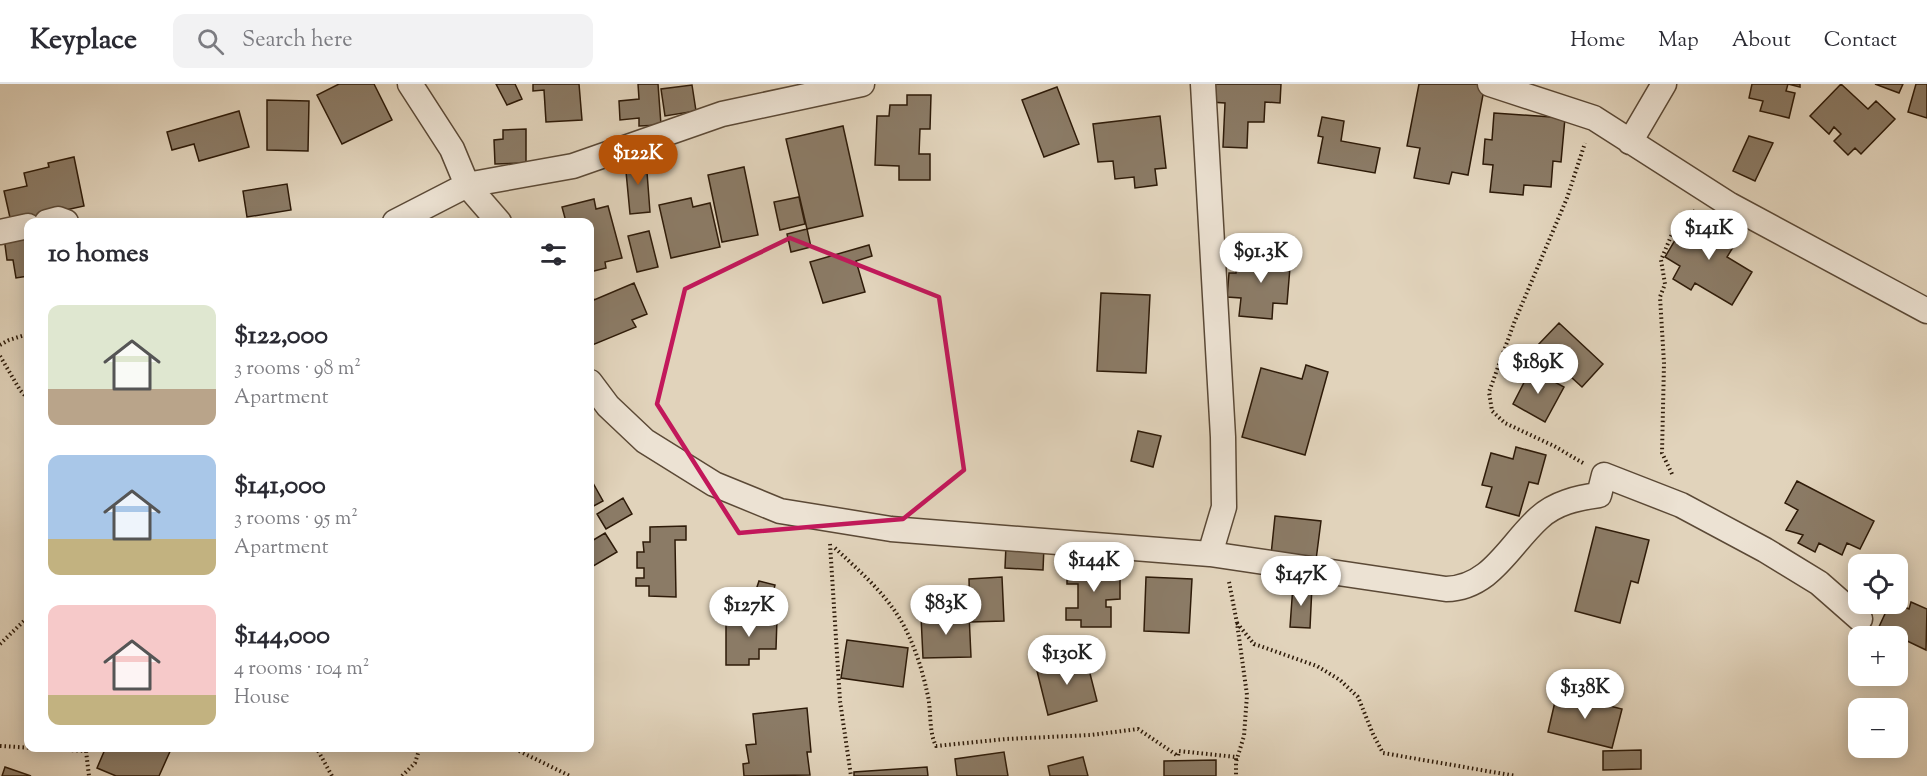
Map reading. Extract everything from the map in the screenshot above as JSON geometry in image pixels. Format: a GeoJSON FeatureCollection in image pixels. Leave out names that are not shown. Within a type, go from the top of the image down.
{"type":"FeatureCollection","features":[{"type":"Feature","properties":{"kind":"street"},"geometry":{"type":"LineString","coordinates":[[410,84],[452,149],[467,185],[496,218]]}},
{"type":"Feature","properties":{"kind":"street"},"geometry":{"type":"LineString","coordinates":[[403,218],[467,185],[573,166],[722,114],[862,84]]}},
{"type":"Feature","properties":{"kind":"street"},"geometry":{"type":"LineString","coordinates":[[1203,84],[1224,472],[1224,507],[1210,554]]}},
{"type":"Feature","properties":{"kind":"street"},"geometry":{"type":"LineString","coordinates":[[1490,84],[1594,118],[1718,198],[1927,311]]}},
{"type":"Feature","properties":{"kind":"street"},"geometry":{"type":"LineString","coordinates":[[1630,142],[1664,84]]}},
{"type":"Feature","properties":{"kind":"street"},"geometry":{"type":"LineString","coordinates":[[0,232],[24,227]]}},
{"type":"Feature","properties":{"kind":"street"},"geometry":{"type":"LineString","coordinates":[[594,387],[608,406],[645,441],[714,484],[780,511],[891,529],[1210,554],[1446,589],[1462,589],[1484,578],[1540,517],[1576,498],[1599,495],[1604,475],[1681,505],[1765,550],[1820,583],[1860,619]]}},
{"type":"Feature","properties":{"kind":"path"},"geometry":{"type":"LineString","coordinates":[[1594,118],[1567,198],[1514,323],[1489,392],[1492,411],[1505,423],[1554,446],[1604,475]]}},
{"type":"Feature","properties":{"kind":"path"},"geometry":{"type":"LineString","coordinates":[[1681,505],[1683,493],[1662,453],[1664,363],[1660,297],[1665,284],[1661,260],[1677,222],[1718,198]]}},
{"type":"Feature","properties":{"kind":"path"},"geometry":{"type":"LineString","coordinates":[[0,345],[24,335]]}},
{"type":"Feature","properties":{"kind":"path"},"geometry":{"type":"LineString","coordinates":[[0,356],[24,394]]}},
{"type":"Feature","properties":{"kind":"path"},"geometry":{"type":"LineString","coordinates":[[851,776],[840,701],[830,543],[894,609],[911,641],[927,691],[932,714],[931,736],[936,746],[1006,739],[1090,735],[1138,729],[1152,736],[1178,756],[1179,751],[1236,757],[1236,776]]}},
{"type":"Feature","properties":{"kind":"path"},"geometry":{"type":"LineString","coordinates":[[1210,554],[1230,584],[1238,623],[1247,695],[1244,736],[1236,762]]}},
{"type":"Feature","properties":{"kind":"path"},"geometry":{"type":"LineString","coordinates":[[0,644],[24,621]]}},
{"type":"Feature","properties":{"kind":"path"},"geometry":{"type":"LineString","coordinates":[[1238,623],[1254,644],[1317,666],[1340,680],[1358,698],[1383,753],[1516,776]]}},
{"type":"Feature","properties":{"kind":"path"},"geometry":{"type":"LineString","coordinates":[[0,746],[24,747]]}},
{"type":"Feature","properties":{"kind":"path"},"geometry":{"type":"LineString","coordinates":[[87,752],[89,776]]}},
{"type":"Feature","properties":{"kind":"path"},"geometry":{"type":"LineString","coordinates":[[319,752],[332,776]]}},
{"type":"Feature","properties":{"kind":"path"},"geometry":{"type":"LineString","coordinates":[[402,776],[415,763],[418,752]]}},
{"type":"Feature","properties":{"kind":"path"},"geometry":{"type":"LineString","coordinates":[[521,752],[570,776]]}},
{"type":"Feature","properties":{"kind":"highlighted area"},"geometry":{"type":"Polygon","coordinates":[[[790,238],[939,297],[964,470],[903,519],[739,533],[657,404],[685,289],[790,238]]]}},
{"type":"Feature","properties":{"kind":"building"},"geometry":{"type":"Polygon","coordinates":[[[339,84],[374,84],[392,120],[342,144],[317,95],[339,84]]]}},
{"type":"Feature","properties":{"kind":"building"},"geometry":{"type":"Polygon","coordinates":[[[496,84],[515,84],[522,99],[507,105],[496,84]]]}},
{"type":"Feature","properties":{"kind":"building"},"geometry":{"type":"Polygon","coordinates":[[[533,84],[579,84],[582,120],[546,122],[544,90],[533,91],[533,84]]]}},
{"type":"Feature","properties":{"kind":"building"},"geometry":{"type":"Polygon","coordinates":[[[638,84],[658,84],[661,125],[639,126],[639,118],[620,120],[619,101],[639,99],[638,84]]]}},
{"type":"Feature","properties":{"kind":"building"},"geometry":{"type":"Polygon","coordinates":[[[1211,84],[1281,84],[1280,103],[1265,102],[1264,122],[1248,122],[1247,148],[1223,147],[1225,103],[1210,102],[1211,84]]]}},
{"type":"Feature","properties":{"kind":"building"},"geometry":{"type":"Polygon","coordinates":[[[1419,84],[1485,84],[1468,175],[1452,172],[1449,184],[1414,178],[1420,148],[1407,146],[1419,84]]]}},
{"type":"Feature","properties":{"kind":"building"},"geometry":{"type":"Polygon","coordinates":[[[1752,84],[1788,84],[1786,91],[1795,93],[1789,118],[1760,111],[1763,101],[1749,98],[1752,84]]]}},
{"type":"Feature","properties":{"kind":"building"},"geometry":{"type":"Polygon","coordinates":[[[1841,84],[1868,109],[1876,101],[1895,119],[1861,154],[1855,148],[1848,155],[1834,141],[1841,134],[1834,127],[1829,134],[1810,116],[1841,84]]]}},
{"type":"Feature","properties":{"kind":"building"},"geometry":{"type":"Polygon","coordinates":[[[1875,84],[1903,84],[1899,93],[1875,84]]]}},
{"type":"Feature","properties":{"kind":"building"},"geometry":{"type":"Polygon","coordinates":[[[1916,84],[1927,84],[1927,118],[1908,112],[1916,84]]]}},
{"type":"Feature","properties":{"kind":"building"},"geometry":{"type":"Polygon","coordinates":[[[692,85],[696,111],[665,116],[661,89],[692,85]]]}},
{"type":"Feature","properties":{"kind":"building"},"geometry":{"type":"Polygon","coordinates":[[[1057,87],[1079,144],[1044,157],[1022,100],[1057,87]]]}},
{"type":"Feature","properties":{"kind":"building"},"geometry":{"type":"Polygon","coordinates":[[[907,95],[931,95],[930,129],[920,129],[919,154],[930,154],[930,180],[899,180],[899,166],[875,165],[877,116],[889,116],[890,105],[907,105],[907,95]]]}},
{"type":"Feature","properties":{"kind":"building"},"geometry":{"type":"Polygon","coordinates":[[[267,100],[309,101],[308,151],[267,150],[267,100]]]}},
{"type":"Feature","properties":{"kind":"building"},"geometry":{"type":"Polygon","coordinates":[[[239,111],[249,147],[199,161],[194,144],[172,150],[167,132],[239,111]]]}},
{"type":"Feature","properties":{"kind":"building"},"geometry":{"type":"Polygon","coordinates":[[[1494,113],[1565,118],[1561,162],[1553,161],[1551,187],[1524,185],[1523,195],[1490,192],[1493,165],[1483,164],[1485,139],[1492,140],[1494,113]]]}},
{"type":"Feature","properties":{"kind":"building"},"geometry":{"type":"Polygon","coordinates":[[[1160,116],[1166,168],[1155,169],[1157,185],[1135,188],[1134,177],[1115,179],[1113,161],[1098,162],[1093,124],[1160,116]]]}},
{"type":"Feature","properties":{"kind":"building"},"geometry":{"type":"Polygon","coordinates":[[[1322,117],[1344,121],[1341,141],[1380,148],[1375,173],[1318,163],[1323,137],[1318,136],[1322,117]]]}},
{"type":"Feature","properties":{"kind":"building"},"geometry":{"type":"Polygon","coordinates":[[[843,126],[863,216],[807,229],[786,139],[843,126]]]}},
{"type":"Feature","properties":{"kind":"building"},"geometry":{"type":"Polygon","coordinates":[[[526,129],[526,163],[495,164],[494,140],[503,139],[503,130],[526,129]]]}},
{"type":"Feature","properties":{"kind":"building"},"geometry":{"type":"Polygon","coordinates":[[[1749,136],[1773,143],[1755,181],[1733,171],[1749,136]]]}},
{"type":"Feature","properties":{"kind":"building"},"geometry":{"type":"Polygon","coordinates":[[[74,157],[84,206],[11,222],[4,191],[27,186],[24,173],[49,167],[48,163],[74,157]]]}},
{"type":"Feature","properties":{"kind":"building"},"geometry":{"type":"Polygon","coordinates":[[[646,159],[650,212],[630,214],[625,161],[646,159]]]}},
{"type":"Feature","properties":{"kind":"building"},"geometry":{"type":"Polygon","coordinates":[[[744,167],[758,235],[722,242],[708,175],[744,167]]]}},
{"type":"Feature","properties":{"kind":"building"},"geometry":{"type":"Polygon","coordinates":[[[287,184],[291,210],[247,217],[243,191],[287,184]]]}},
{"type":"Feature","properties":{"kind":"building"},"geometry":{"type":"Polygon","coordinates":[[[799,197],[805,224],[780,230],[774,202],[799,197]]]}},
{"type":"Feature","properties":{"kind":"building"},"geometry":{"type":"Polygon","coordinates":[[[691,198],[693,207],[710,203],[720,247],[671,258],[659,205],[691,198]]]}},
{"type":"Feature","properties":{"kind":"building"},"geometry":{"type":"Polygon","coordinates":[[[594,199],[596,209],[608,206],[622,258],[605,262],[606,268],[594,271],[594,218],[565,218],[562,207],[594,199]]]}},
{"type":"Feature","properties":{"kind":"building"},"geometry":{"type":"Polygon","coordinates":[[[1708,217],[1740,236],[1727,257],[1752,272],[1732,305],[1695,283],[1691,290],[1673,279],[1680,266],[1665,257],[1684,225],[1697,234],[1708,217]]]}},
{"type":"Feature","properties":{"kind":"building"},"geometry":{"type":"Polygon","coordinates":[[[807,229],[811,247],[791,252],[787,234],[807,229]]]}},
{"type":"Feature","properties":{"kind":"building"},"geometry":{"type":"Polygon","coordinates":[[[649,231],[658,267],[637,272],[628,236],[649,231]]]}},
{"type":"Feature","properties":{"kind":"building"},"geometry":{"type":"Polygon","coordinates":[[[24,234],[24,277],[16,278],[13,260],[7,260],[4,237],[24,234]]]}},
{"type":"Feature","properties":{"kind":"building"},"geometry":{"type":"Polygon","coordinates":[[[869,245],[872,256],[856,261],[865,292],[823,303],[810,262],[869,245]]]}},
{"type":"Feature","properties":{"kind":"building"},"geometry":{"type":"Polygon","coordinates":[[[1250,251],[1291,255],[1287,304],[1273,303],[1272,319],[1239,316],[1241,298],[1227,297],[1229,273],[1236,273],[1237,261],[1249,262],[1250,251]]]}},
{"type":"Feature","properties":{"kind":"building"},"geometry":{"type":"Polygon","coordinates":[[[634,283],[647,314],[632,320],[636,327],[594,344],[594,300],[634,283]]]}},
{"type":"Feature","properties":{"kind":"building"},"geometry":{"type":"Polygon","coordinates":[[[1101,293],[1150,295],[1146,373],[1097,371],[1101,293]]]}},
{"type":"Feature","properties":{"kind":"building"},"geometry":{"type":"Polygon","coordinates":[[[1559,323],[1603,364],[1582,387],[1537,346],[1559,323]]]}},
{"type":"Feature","properties":{"kind":"building"},"geometry":{"type":"Polygon","coordinates":[[[1306,365],[1328,372],[1305,455],[1242,437],[1261,368],[1302,379],[1306,365]]]}},
{"type":"Feature","properties":{"kind":"building"},"geometry":{"type":"Polygon","coordinates":[[[1531,369],[1564,387],[1545,422],[1513,404],[1531,369]]]}},
{"type":"Feature","properties":{"kind":"building"},"geometry":{"type":"Polygon","coordinates":[[[1138,431],[1161,436],[1153,467],[1131,461],[1138,431]]]}},
{"type":"Feature","properties":{"kind":"building"},"geometry":{"type":"Polygon","coordinates":[[[1516,447],[1546,455],[1538,484],[1529,482],[1519,516],[1486,507],[1492,487],[1482,485],[1491,453],[1513,459],[1516,447]]]}},
{"type":"Feature","properties":{"kind":"building"},"geometry":{"type":"Polygon","coordinates":[[[1797,481],[1874,521],[1860,549],[1847,543],[1842,555],[1819,543],[1815,552],[1798,543],[1803,535],[1786,530],[1798,510],[1785,503],[1797,481]]]}},
{"type":"Feature","properties":{"kind":"building"},"geometry":{"type":"Polygon","coordinates":[[[594,485],[603,501],[594,506],[594,485]]]}},
{"type":"Feature","properties":{"kind":"building"},"geometry":{"type":"Polygon","coordinates":[[[623,498],[632,514],[606,529],[597,514],[623,498]]]}},
{"type":"Feature","properties":{"kind":"building"},"geometry":{"type":"Polygon","coordinates":[[[1275,516],[1321,521],[1316,560],[1271,555],[1275,516]]]}},
{"type":"Feature","properties":{"kind":"building"},"geometry":{"type":"Polygon","coordinates":[[[686,526],[686,540],[675,540],[676,597],[649,596],[649,586],[636,586],[636,578],[644,578],[644,568],[637,568],[637,552],[644,552],[643,542],[650,542],[650,527],[686,526]]]}},
{"type":"Feature","properties":{"kind":"building"},"geometry":{"type":"Polygon","coordinates":[[[1596,527],[1649,540],[1638,583],[1631,581],[1620,623],[1575,611],[1596,527]]]}},
{"type":"Feature","properties":{"kind":"building"},"geometry":{"type":"Polygon","coordinates":[[[605,533],[617,552],[594,566],[594,540],[605,533]]]}},
{"type":"Feature","properties":{"kind":"building"},"geometry":{"type":"Polygon","coordinates":[[[1006,545],[1044,546],[1043,570],[1005,568],[1006,545]]]}},
{"type":"Feature","properties":{"kind":"building"},"geometry":{"type":"Polygon","coordinates":[[[1120,563],[1120,599],[1106,600],[1106,607],[1111,607],[1111,627],[1081,627],[1081,620],[1066,620],[1066,608],[1078,608],[1078,584],[1067,584],[1067,564],[1120,563]]]}},
{"type":"Feature","properties":{"kind":"building"},"geometry":{"type":"Polygon","coordinates":[[[1002,577],[1004,621],[970,622],[969,579],[1002,577]]]}},
{"type":"Feature","properties":{"kind":"building"},"geometry":{"type":"Polygon","coordinates":[[[1146,577],[1192,579],[1189,633],[1144,631],[1146,577]]]}},
{"type":"Feature","properties":{"kind":"building"},"geometry":{"type":"Polygon","coordinates":[[[759,581],[775,585],[773,593],[756,590],[759,581]]]}},
{"type":"Feature","properties":{"kind":"building"},"geometry":{"type":"Polygon","coordinates":[[[1293,585],[1312,586],[1310,628],[1290,627],[1293,585]]]}},
{"type":"Feature","properties":{"kind":"building"},"geometry":{"type":"Polygon","coordinates":[[[1911,602],[1927,609],[1926,650],[1908,641],[1908,626],[1879,626],[1885,614],[1908,614],[1911,602]]]}},
{"type":"Feature","properties":{"kind":"building"},"geometry":{"type":"Polygon","coordinates":[[[969,614],[971,657],[923,658],[921,616],[969,614]]]}},
{"type":"Feature","properties":{"kind":"building"},"geometry":{"type":"Polygon","coordinates":[[[726,617],[777,618],[776,649],[759,649],[759,659],[749,659],[749,665],[726,665],[726,617]]]}},
{"type":"Feature","properties":{"kind":"building"},"geometry":{"type":"Polygon","coordinates":[[[847,640],[908,648],[903,687],[841,678],[847,640]]]}},
{"type":"Feature","properties":{"kind":"building"},"geometry":{"type":"Polygon","coordinates":[[[1086,658],[1097,701],[1048,715],[1037,671],[1086,658]]]}},
{"type":"Feature","properties":{"kind":"building"},"geometry":{"type":"Polygon","coordinates":[[[1557,693],[1622,709],[1612,748],[1548,732],[1557,693]]]}},
{"type":"Feature","properties":{"kind":"building"},"geometry":{"type":"Polygon","coordinates":[[[807,708],[811,752],[807,752],[810,775],[744,776],[743,764],[749,763],[746,745],[756,744],[753,714],[807,708]]]}},
{"type":"Feature","properties":{"kind":"building"},"geometry":{"type":"Polygon","coordinates":[[[1641,750],[1641,769],[1603,770],[1603,751],[1641,750]]]}},
{"type":"Feature","properties":{"kind":"building"},"geometry":{"type":"Polygon","coordinates":[[[104,752],[170,752],[159,776],[116,776],[97,768],[104,752]]]}},
{"type":"Feature","properties":{"kind":"building"},"geometry":{"type":"Polygon","coordinates":[[[1004,752],[1008,776],[957,776],[955,759],[1004,752]]]}},
{"type":"Feature","properties":{"kind":"building"},"geometry":{"type":"Polygon","coordinates":[[[1083,757],[1088,776],[1050,776],[1048,766],[1083,757]]]}},
{"type":"Feature","properties":{"kind":"building"},"geometry":{"type":"Polygon","coordinates":[[[1216,760],[1216,776],[1164,776],[1164,761],[1216,760]]]}},
{"type":"Feature","properties":{"kind":"building"},"geometry":{"type":"Polygon","coordinates":[[[5,767],[31,776],[2,776],[5,767]]]}},
{"type":"Feature","properties":{"kind":"building"},"geometry":{"type":"Polygon","coordinates":[[[927,767],[928,776],[854,776],[854,772],[927,767]]]}}]}
